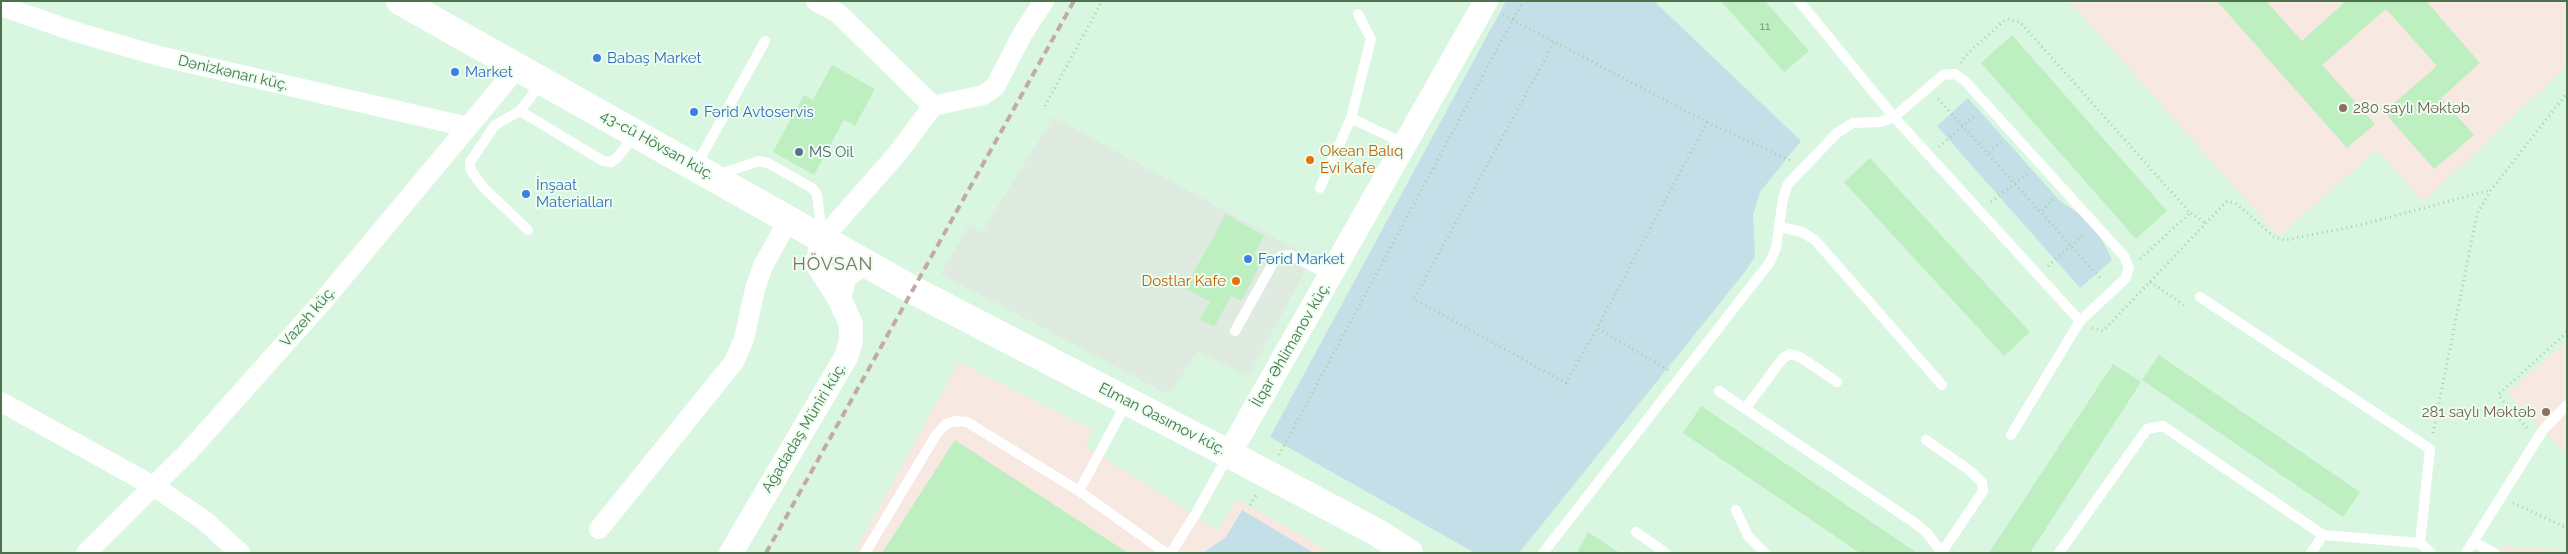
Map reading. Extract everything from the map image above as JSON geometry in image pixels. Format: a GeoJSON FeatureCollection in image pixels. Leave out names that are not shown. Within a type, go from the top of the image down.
{"type":"FeatureCollection","features":[{"type":"Feature","properties":{"kind":"main road","name":"43-cü Hövsan küç."},"geometry":{"type":"LineString","coordinates":[[410,4],[517,68],[913,290]]}},
{"type":"Feature","properties":{"kind":"main road","name":"Elman Qasımov küç."},"geometry":{"type":"LineString","coordinates":[[913,290],[1268,474],[1378,533],[1409,553]]}},
{"type":"Feature","properties":{"kind":"street"},"geometry":{"type":"LineString","coordinates":[[816,1],[842,8],[933,106]]}},
{"type":"Feature","properties":{"kind":"street"},"geometry":{"type":"LineString","coordinates":[[823,238],[897,154],[933,106],[983,94],[995,87],[1023,32],[1044,1]]}},
{"type":"Feature","properties":{"kind":"street","name":"İlqar Əhlimanov küç."},"geometry":{"type":"LineString","coordinates":[[1229,454],[1485,3]]}},
{"type":"Feature","properties":{"kind":"street","name":"Dənizkənarı küç."},"geometry":{"type":"LineString","coordinates":[[1,6],[76,32],[159,56],[468,127]]}},
{"type":"Feature","properties":{"kind":"street","name":"Vazeh küç."},"geometry":{"type":"LineString","coordinates":[[86,553],[155,487],[323,301],[517,68]]}},
{"type":"Feature","properties":{"kind":"street"},"geometry":{"type":"LineString","coordinates":[[599,529],[734,362],[744,339],[755,289],[763,266],[789,219]]}},
{"type":"Feature","properties":{"kind":"street","name":"Ağadadaş Müniri küç."},"geometry":{"type":"LineString","coordinates":[[731,553],[846,357],[851,341],[851,324],[839,298],[817,264],[823,238]]}},
{"type":"Feature","properties":{"kind":"street"},"geometry":{"type":"LineString","coordinates":[[839,298],[844,279],[848,274],[865,264]]}},
{"type":"Feature","properties":{"kind":"street"},"geometry":{"type":"LineString","coordinates":[[1,402],[155,487],[205,521],[240,553]]}},
{"type":"Feature","properties":{"kind":"lane"},"geometry":{"type":"LineString","coordinates":[[1798,1],[1894,117],[2080,322]]}},
{"type":"Feature","properties":{"kind":"lane"},"geometry":{"type":"LineString","coordinates":[[1320,188],[1351,118],[1370,39],[1366,26],[1358,14]]}},
{"type":"Feature","properties":{"kind":"lane"},"geometry":{"type":"LineString","coordinates":[[704,172],[765,41]]}},
{"type":"Feature","properties":{"kind":"lane"},"geometry":{"type":"LineString","coordinates":[[1543,553],[1770,262],[1776,248],[1783,198],[1788,184],[1803,166],[1836,133],[1853,123],[1881,122],[1894,117],[1943,76],[1955,74],[1964,81],[2124,256],[2129,268],[2126,279],[2080,322],[2011,435]]}},
{"type":"Feature","properties":{"kind":"lane"},"geometry":{"type":"LineString","coordinates":[[528,230],[482,187],[470,169],[470,162],[495,125],[520,111],[542,82]]}},
{"type":"Feature","properties":{"kind":"lane"},"geometry":{"type":"LineString","coordinates":[[520,111],[603,161],[611,162],[618,158],[635,133]]}},
{"type":"Feature","properties":{"kind":"lane"},"geometry":{"type":"LineString","coordinates":[[1351,118],[1406,145]]}},
{"type":"Feature","properties":{"kind":"lane"},"geometry":{"type":"LineString","coordinates":[[704,172],[759,161],[768,163],[805,184],[817,194],[823,238]]}},
{"type":"Feature","properties":{"kind":"lane"},"geometry":{"type":"LineString","coordinates":[[1780,227],[1802,232],[1815,240],[1942,385]]}},
{"type":"Feature","properties":{"kind":"lane"},"geometry":{"type":"LineString","coordinates":[[1235,332],[1273,263],[1281,256],[1290,255],[1331,276]]}},
{"type":"Feature","properties":{"kind":"lane"},"geometry":{"type":"LineString","coordinates":[[2200,297],[2430,448],[2420,543]]}},
{"type":"Feature","properties":{"kind":"lane"},"geometry":{"type":"LineString","coordinates":[[1745,409],[1783,358],[1790,354],[1800,357],[1837,382]]}},
{"type":"Feature","properties":{"kind":"lane"},"geometry":{"type":"LineString","coordinates":[[1718,391],[1915,523],[1928,534],[1942,552],[1983,491],[1982,482],[1969,470],[1926,440]]}},
{"type":"Feature","properties":{"kind":"lane"},"geometry":{"type":"LineString","coordinates":[[1078,492],[1128,401]]}},
{"type":"Feature","properties":{"kind":"lane"},"geometry":{"type":"LineString","coordinates":[[2466,553],[2537,439],[2567,405]]}},
{"type":"Feature","properties":{"kind":"lane"},"geometry":{"type":"LineString","coordinates":[[865,553],[936,435],[946,424],[955,421],[967,422],[1078,492],[1166,553]]}},
{"type":"Feature","properties":{"kind":"lane"},"geometry":{"type":"LineString","coordinates":[[2059,553],[2147,429],[2163,426],[2323,535],[2420,543],[2431,553]]}},
{"type":"Feature","properties":{"kind":"lane"},"geometry":{"type":"LineString","coordinates":[[1171,553],[1196,515],[1229,454]]}},
{"type":"Feature","properties":{"kind":"lane"},"geometry":{"type":"LineString","coordinates":[[1736,510],[1748,536],[1765,553]]}},
{"type":"Feature","properties":{"kind":"lane"},"geometry":{"type":"LineString","coordinates":[[1636,532],[1666,553]]}},
{"type":"Feature","properties":{"kind":"lane"},"geometry":{"type":"LineString","coordinates":[[2311,553],[2323,535]]}},
{"type":"Feature","properties":{"kind":"lane"},"geometry":{"type":"LineString","coordinates":[[2472,542],[2495,553]]}},
{"type":"Feature","properties":{"kind":"path"},"geometry":{"type":"LineString","coordinates":[[1045,106],[1102,1]]}},
{"type":"Feature","properties":{"kind":"path"},"geometry":{"type":"LineString","coordinates":[[1250,505],[1523,1]]}},
{"type":"Feature","properties":{"kind":"path"},"geometry":{"type":"LineString","coordinates":[[1485,3],[1554,43],[1707,122],[1803,166]]}},
{"type":"Feature","properties":{"kind":"path"},"geometry":{"type":"LineString","coordinates":[[1955,74],[1965,56],[2006,19],[2020,22],[2190,213],[2204,223]]}},
{"type":"Feature","properties":{"kind":"path"},"geometry":{"type":"LineString","coordinates":[[1554,43],[1414,299],[1566,383],[1707,122]]}},
{"type":"Feature","properties":{"kind":"path"},"geometry":{"type":"LineString","coordinates":[[1928,89],[1989,152],[2112,291]]}},
{"type":"Feature","properties":{"kind":"path"},"geometry":{"type":"LineString","coordinates":[[2430,448],[2477,214],[2491,190],[2567,93]]}},
{"type":"Feature","properties":{"kind":"path"},"geometry":{"type":"LineString","coordinates":[[1930,156],[1976,114]]}},
{"type":"Feature","properties":{"kind":"path"},"geometry":{"type":"LineString","coordinates":[[1989,152],[2001,142]]}},
{"type":"Feature","properties":{"kind":"path"},"geometry":{"type":"LineString","coordinates":[[1981,211],[2040,164]]}},
{"type":"Feature","properties":{"kind":"path"},"geometry":{"type":"LineString","coordinates":[[2080,322],[2095,330],[2103,331],[2227,201],[2237,204],[2274,237],[2286,240],[2356,226],[2491,190]]}},
{"type":"Feature","properties":{"kind":"path"},"geometry":{"type":"LineString","coordinates":[[2042,211],[2054,199]]}},
{"type":"Feature","properties":{"kind":"path"},"geometry":{"type":"LineString","coordinates":[[2129,268],[2190,213]]}},
{"type":"Feature","properties":{"kind":"path"},"geometry":{"type":"LineString","coordinates":[[2038,275],[2073,246],[2094,224]]}},
{"type":"Feature","properties":{"kind":"path"},"geometry":{"type":"LineString","coordinates":[[1597,328],[1679,377]]}},
{"type":"Feature","properties":{"kind":"path"},"geometry":{"type":"LineString","coordinates":[[2537,439],[2500,399],[2499,394],[2567,332]]}},
{"type":"Feature","properties":{"kind":"path"},"geometry":{"type":"LineString","coordinates":[[2500,497],[2567,528]]}},
{"type":"Feature","properties":{"kind":"shaded area","name":"HÖVSAN"},"geometry":{"type":"Polygon","coordinates":[[[1,1],[2567,1],[2567,553],[1,553],[1,1]]]}},
{"type":"Feature","properties":{"kind":"shaded area"},"geometry":{"type":"Polygon","coordinates":[[[1506,1],[1654,1],[1801,141],[1760,192],[1753,215],[1755,257],[1744,273],[1519,553],[1475,553],[1270,437],[1506,1]]]}},
{"type":"Feature","properties":{"kind":"shaded area","name":"280 saylı Məktəb"},"geometry":{"type":"Polygon","coordinates":[[[2069,1],[2567,1],[2567,66],[2423,202],[2377,149],[2279,237],[2069,1]]]}},
{"type":"Feature","properties":{"kind":"shaded area"},"geometry":{"type":"Polygon","coordinates":[[[1968,98],[2060,201],[2094,224],[2112,260],[2080,288],[1937,126],[1968,98]]]}},
{"type":"Feature","properties":{"kind":"shaded area"},"geometry":{"type":"Polygon","coordinates":[[[1053,117],[1312,258],[1249,376],[1197,351],[1169,395],[941,274],[969,225],[982,232],[1053,117]]]}},
{"type":"Feature","properties":{"kind":"shaded area","name":"281 saylı Məktəb"},"geometry":{"type":"Polygon","coordinates":[[[2567,341],[2567,455],[2507,393],[2567,341]]]}},
{"type":"Feature","properties":{"kind":"shaded area"},"geometry":{"type":"Polygon","coordinates":[[[959,362],[1093,430],[1085,446],[1218,530],[1238,499],[1331,553],[854,553],[959,362]]]}},
{"type":"Feature","properties":{"kind":"shaded area"},"geometry":{"type":"Polygon","coordinates":[[[1242,510],[1314,553],[1203,553],[1226,537],[1242,510]]]}},
{"type":"Feature","properties":{"kind":"shaded area"},"geometry":{"type":"Polygon","coordinates":[[[2502,546],[2567,550],[2567,553],[2497,553],[2502,546]]]}},
{"type":"Feature","properties":{"kind":"building"},"geometry":{"type":"Polygon","coordinates":[[[1721,1],[1765,1],[1809,51],[1784,72],[1721,1]]]}},
{"type":"Feature","properties":{"kind":"building"},"geometry":{"type":"Polygon","coordinates":[[[2217,1],[2266,1],[2302,41],[2346,1],[2426,1],[2480,63],[2441,98],[2474,135],[2434,169],[2384,112],[2437,66],[2386,9],[2322,65],[2375,124],[2347,148],[2217,1]]]}},
{"type":"Feature","properties":{"kind":"building"},"geometry":{"type":"Polygon","coordinates":[[[2012,35],[2167,211],[2136,239],[1981,63],[2012,35]]]}},
{"type":"Feature","properties":{"kind":"building"},"geometry":{"type":"Polygon","coordinates":[[[832,65],[875,89],[855,126],[844,120],[814,175],[773,152],[804,95],[813,100],[832,65]]]}},
{"type":"Feature","properties":{"kind":"building"},"geometry":{"type":"Polygon","coordinates":[[[1870,158],[2030,332],[2004,356],[1844,182],[1870,158]]]}},
{"type":"Feature","properties":{"kind":"building"},"geometry":{"type":"Polygon","coordinates":[[[1226,214],[1264,236],[1254,254],[1263,259],[1241,301],[1231,296],[1214,327],[1200,319],[1210,302],[1185,288],[1226,214]]]}},
{"type":"Feature","properties":{"kind":"building"},"geometry":{"type":"Polygon","coordinates":[[[2159,355],[2360,492],[2343,517],[2142,380],[2159,355]]]}},
{"type":"Feature","properties":{"kind":"building"},"geometry":{"type":"Polygon","coordinates":[[[2113,364],[2141,382],[2030,553],[1989,553],[2113,364]]]}},
{"type":"Feature","properties":{"kind":"building"},"geometry":{"type":"Polygon","coordinates":[[[1701,406],[1917,553],[1860,553],[1683,433],[1701,406]]]}},
{"type":"Feature","properties":{"kind":"building"},"geometry":{"type":"Polygon","coordinates":[[[955,440],[1128,553],[882,553],[955,440]]]}},
{"type":"Feature","properties":{"kind":"building"},"geometry":{"type":"Polygon","coordinates":[[[1588,532],[1620,553],[1577,553],[1588,532]]]}},
{"type":"Feature","properties":{"kind":"railway"},"geometry":{"type":"LineString","coordinates":[[766,553],[1074,1]]}},
{"type":"Feature","properties":{"kind":"place","name":"Babaş Market"},"geometry":{"type":"Point","coordinates":[597,58]}},
{"type":"Feature","properties":{"kind":"place","name":"Market"},"geometry":{"type":"Point","coordinates":[455,72]}},
{"type":"Feature","properties":{"kind":"place","name":"280 saylı Məktəb"},"geometry":{"type":"Point","coordinates":[2343,108]}},
{"type":"Feature","properties":{"kind":"place","name":"Fərid Avtoservis"},"geometry":{"type":"Point","coordinates":[694,112]}},
{"type":"Feature","properties":{"kind":"place","name":"MS Oil"},"geometry":{"type":"Point","coordinates":[799,152]}},
{"type":"Feature","properties":{"kind":"place","name":"Okean Balıq Evi Kafe"},"geometry":{"type":"Point","coordinates":[1310,160]}},
{"type":"Feature","properties":{"kind":"place","name":"İnşaat Materialları"},"geometry":{"type":"Point","coordinates":[526,194]}},
{"type":"Feature","properties":{"kind":"place","name":"Fərid Market"},"geometry":{"type":"Point","coordinates":[1248,259]}},
{"type":"Feature","properties":{"kind":"place","name":"Dostlar Kafe"},"geometry":{"type":"Point","coordinates":[1236,281]}},
{"type":"Feature","properties":{"kind":"place","name":"281 saylı Məktəb"},"geometry":{"type":"Point","coordinates":[2546,412]}},
{"type":"Feature","properties":{"kind":"district","name":"HÖVSAN"},"geometry":{"type":"Point","coordinates":[833,265]}}]}
